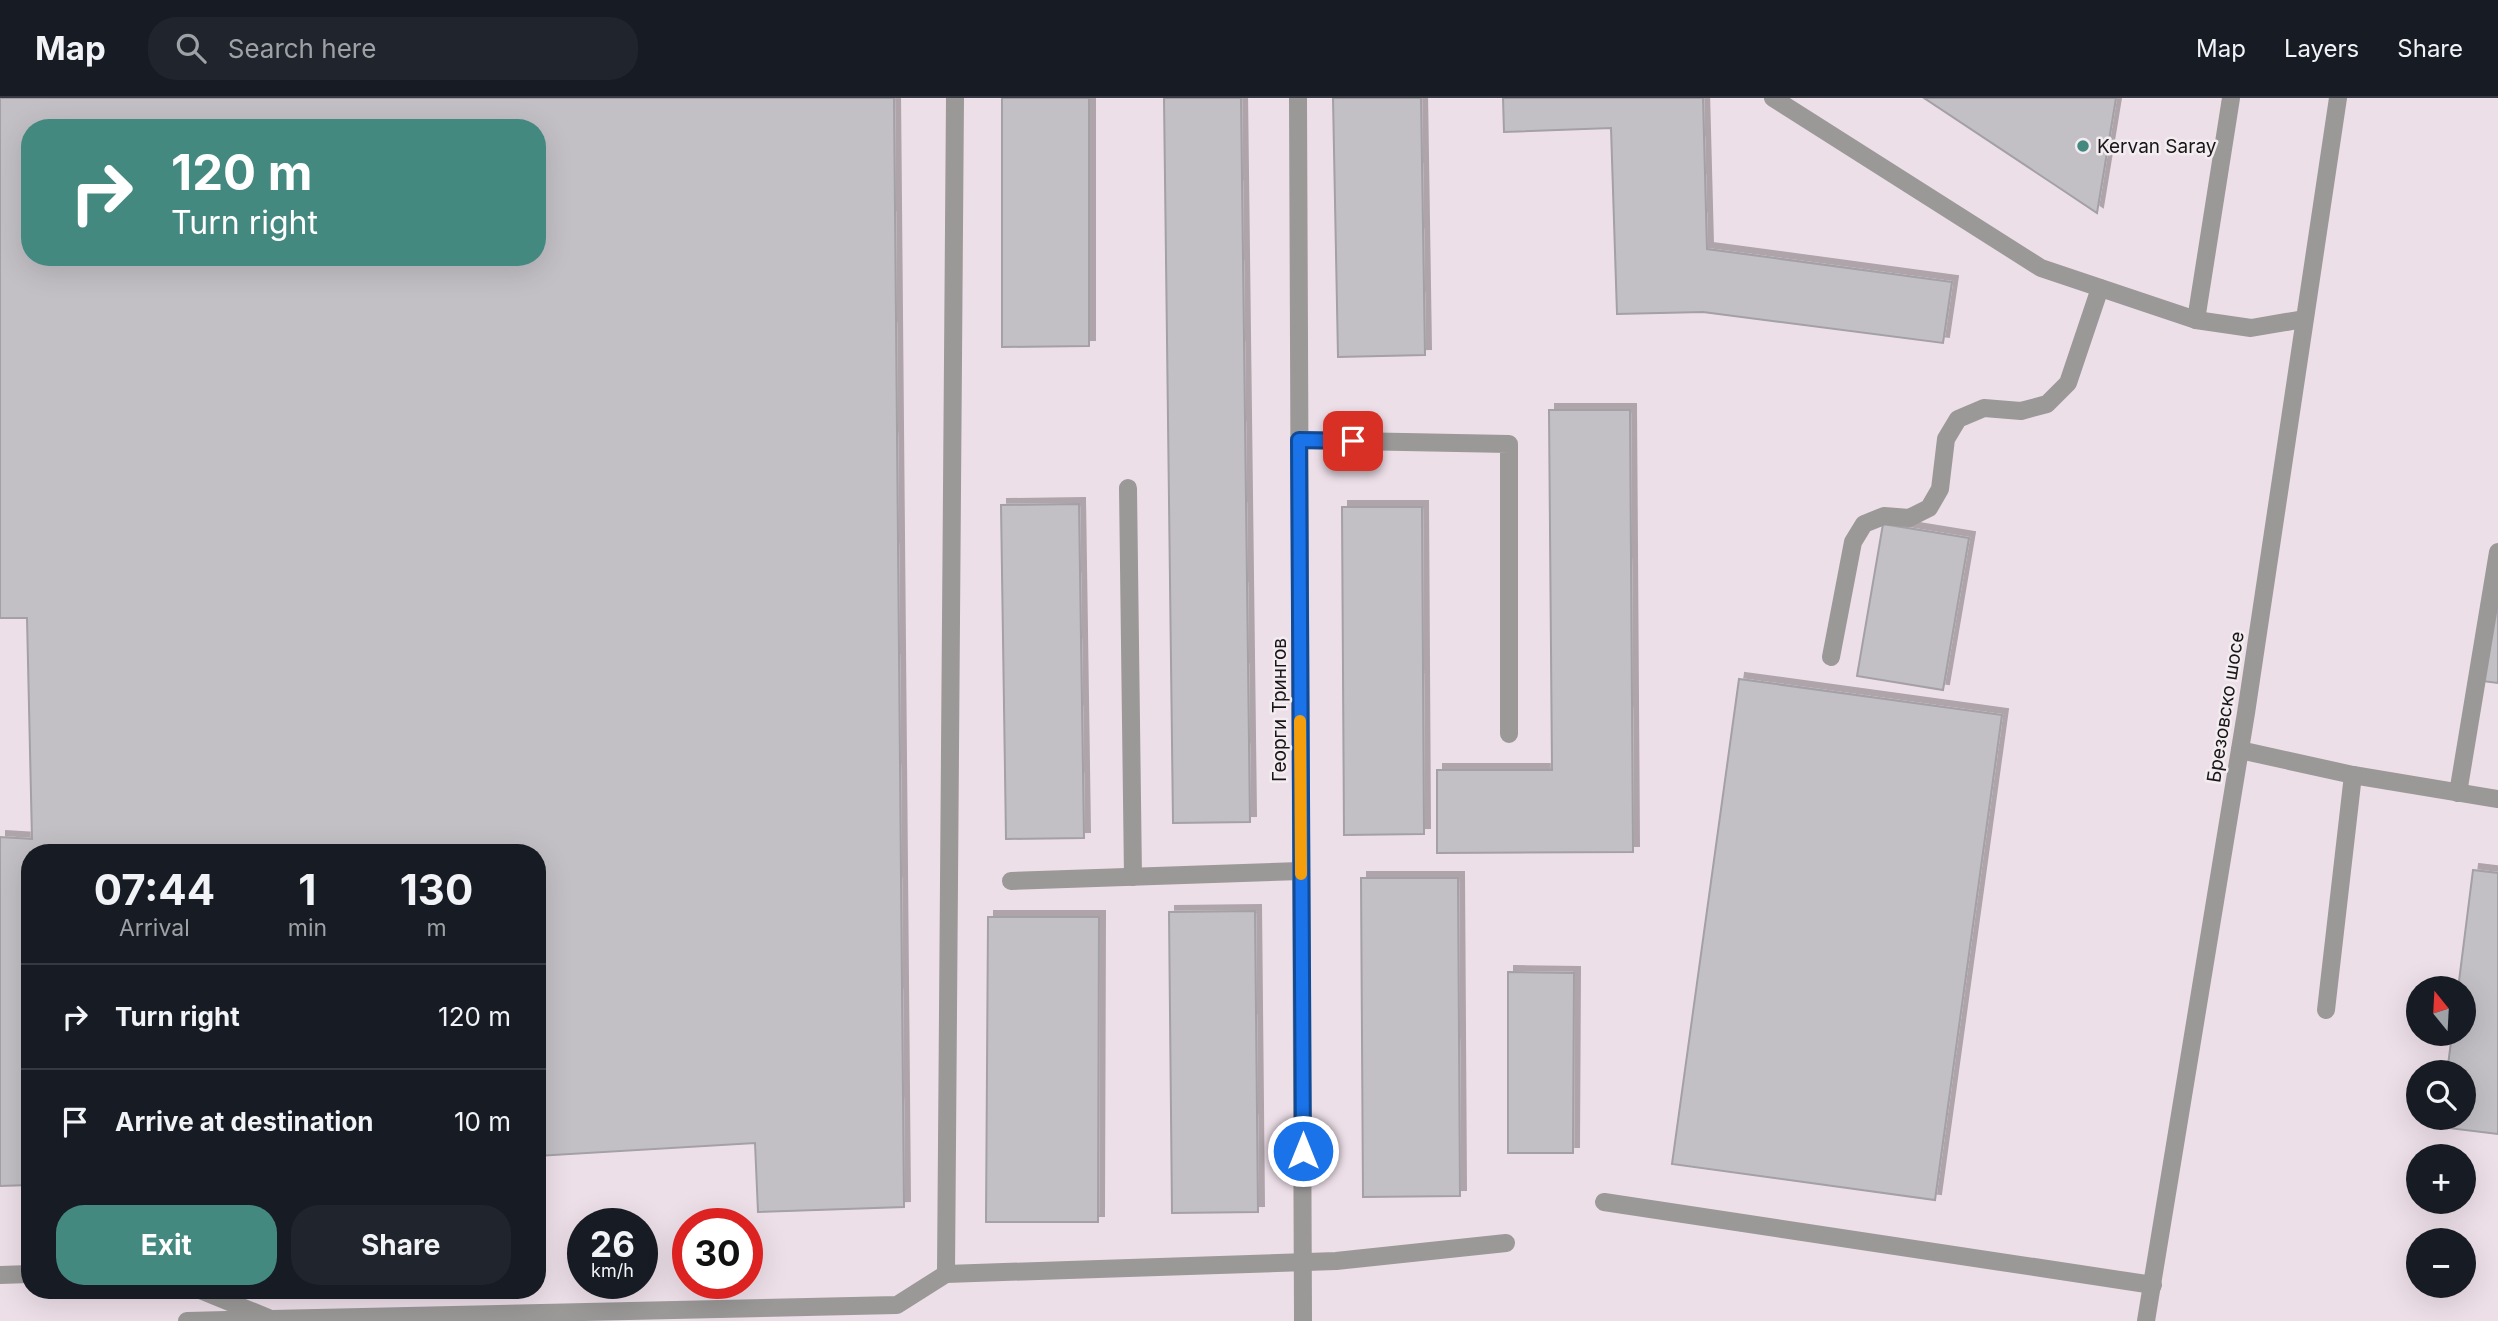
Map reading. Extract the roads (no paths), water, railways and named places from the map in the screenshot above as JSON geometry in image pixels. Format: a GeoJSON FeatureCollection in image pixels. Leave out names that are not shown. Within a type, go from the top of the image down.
{"type":"FeatureCollection","features":[{"type":"Feature","properties":{"kind":"street"},"geometry":{"type":"LineString","coordinates":[[946,1274],[955,98]]}},
{"type":"Feature","properties":{"kind":"street","name":"Георги Трингов"},"geometry":{"type":"LineString","coordinates":[[1298,98],[1303,1321]]}},
{"type":"Feature","properties":{"kind":"street"},"geometry":{"type":"LineString","coordinates":[[1773,98],[2041,268],[2196,320],[2251,328],[2304,319]]}},
{"type":"Feature","properties":{"kind":"street"},"geometry":{"type":"LineString","coordinates":[[2196,320],[2231,98]]}},
{"type":"Feature","properties":{"kind":"street","name":"Брезовско шосе"},"geometry":{"type":"LineString","coordinates":[[2146,1321],[2240,750],[2338,98]]}},
{"type":"Feature","properties":{"kind":"street"},"geometry":{"type":"LineString","coordinates":[[1831,657],[1853,541],[1864,524],[1884,516],[1909,518],[1929,508],[1940,489],[1946,439],[1958,419],[1984,408],[2021,411],[2047,404],[2068,383],[2100,288]]}},
{"type":"Feature","properties":{"kind":"street"},"geometry":{"type":"LineString","coordinates":[[1299,440],[1509,444],[1509,734]]}},
{"type":"Feature","properties":{"kind":"street"},"geometry":{"type":"LineString","coordinates":[[1128,488],[1133,877]]}},
{"type":"Feature","properties":{"kind":"street"},"geometry":{"type":"LineString","coordinates":[[2458,793],[2498,552]]}},
{"type":"Feature","properties":{"kind":"street"},"geometry":{"type":"LineString","coordinates":[[2240,750],[2353,775],[2498,799]]}},
{"type":"Feature","properties":{"kind":"street"},"geometry":{"type":"LineString","coordinates":[[2326,1010],[2353,775]]}},
{"type":"Feature","properties":{"kind":"street"},"geometry":{"type":"LineString","coordinates":[[1011,881],[1301,871]]}},
{"type":"Feature","properties":{"kind":"street"},"geometry":{"type":"LineString","coordinates":[[1604,1202],[2153,1285]]}},
{"type":"Feature","properties":{"kind":"street"},"geometry":{"type":"LineString","coordinates":[[187,1321],[897,1305],[946,1274],[1303,1263],[1506,1243]]}},
{"type":"Feature","properties":{"kind":"street"},"geometry":{"type":"LineString","coordinates":[[0,1275],[21,1274]]}},
{"type":"Feature","properties":{"kind":"street"},"geometry":{"type":"LineString","coordinates":[[223,1299],[271,1318]]}},
{"type":"Feature","properties":{"kind":"place","name":"Kervan Saray"},"geometry":{"type":"Point","coordinates":[2083,146]}}]}
